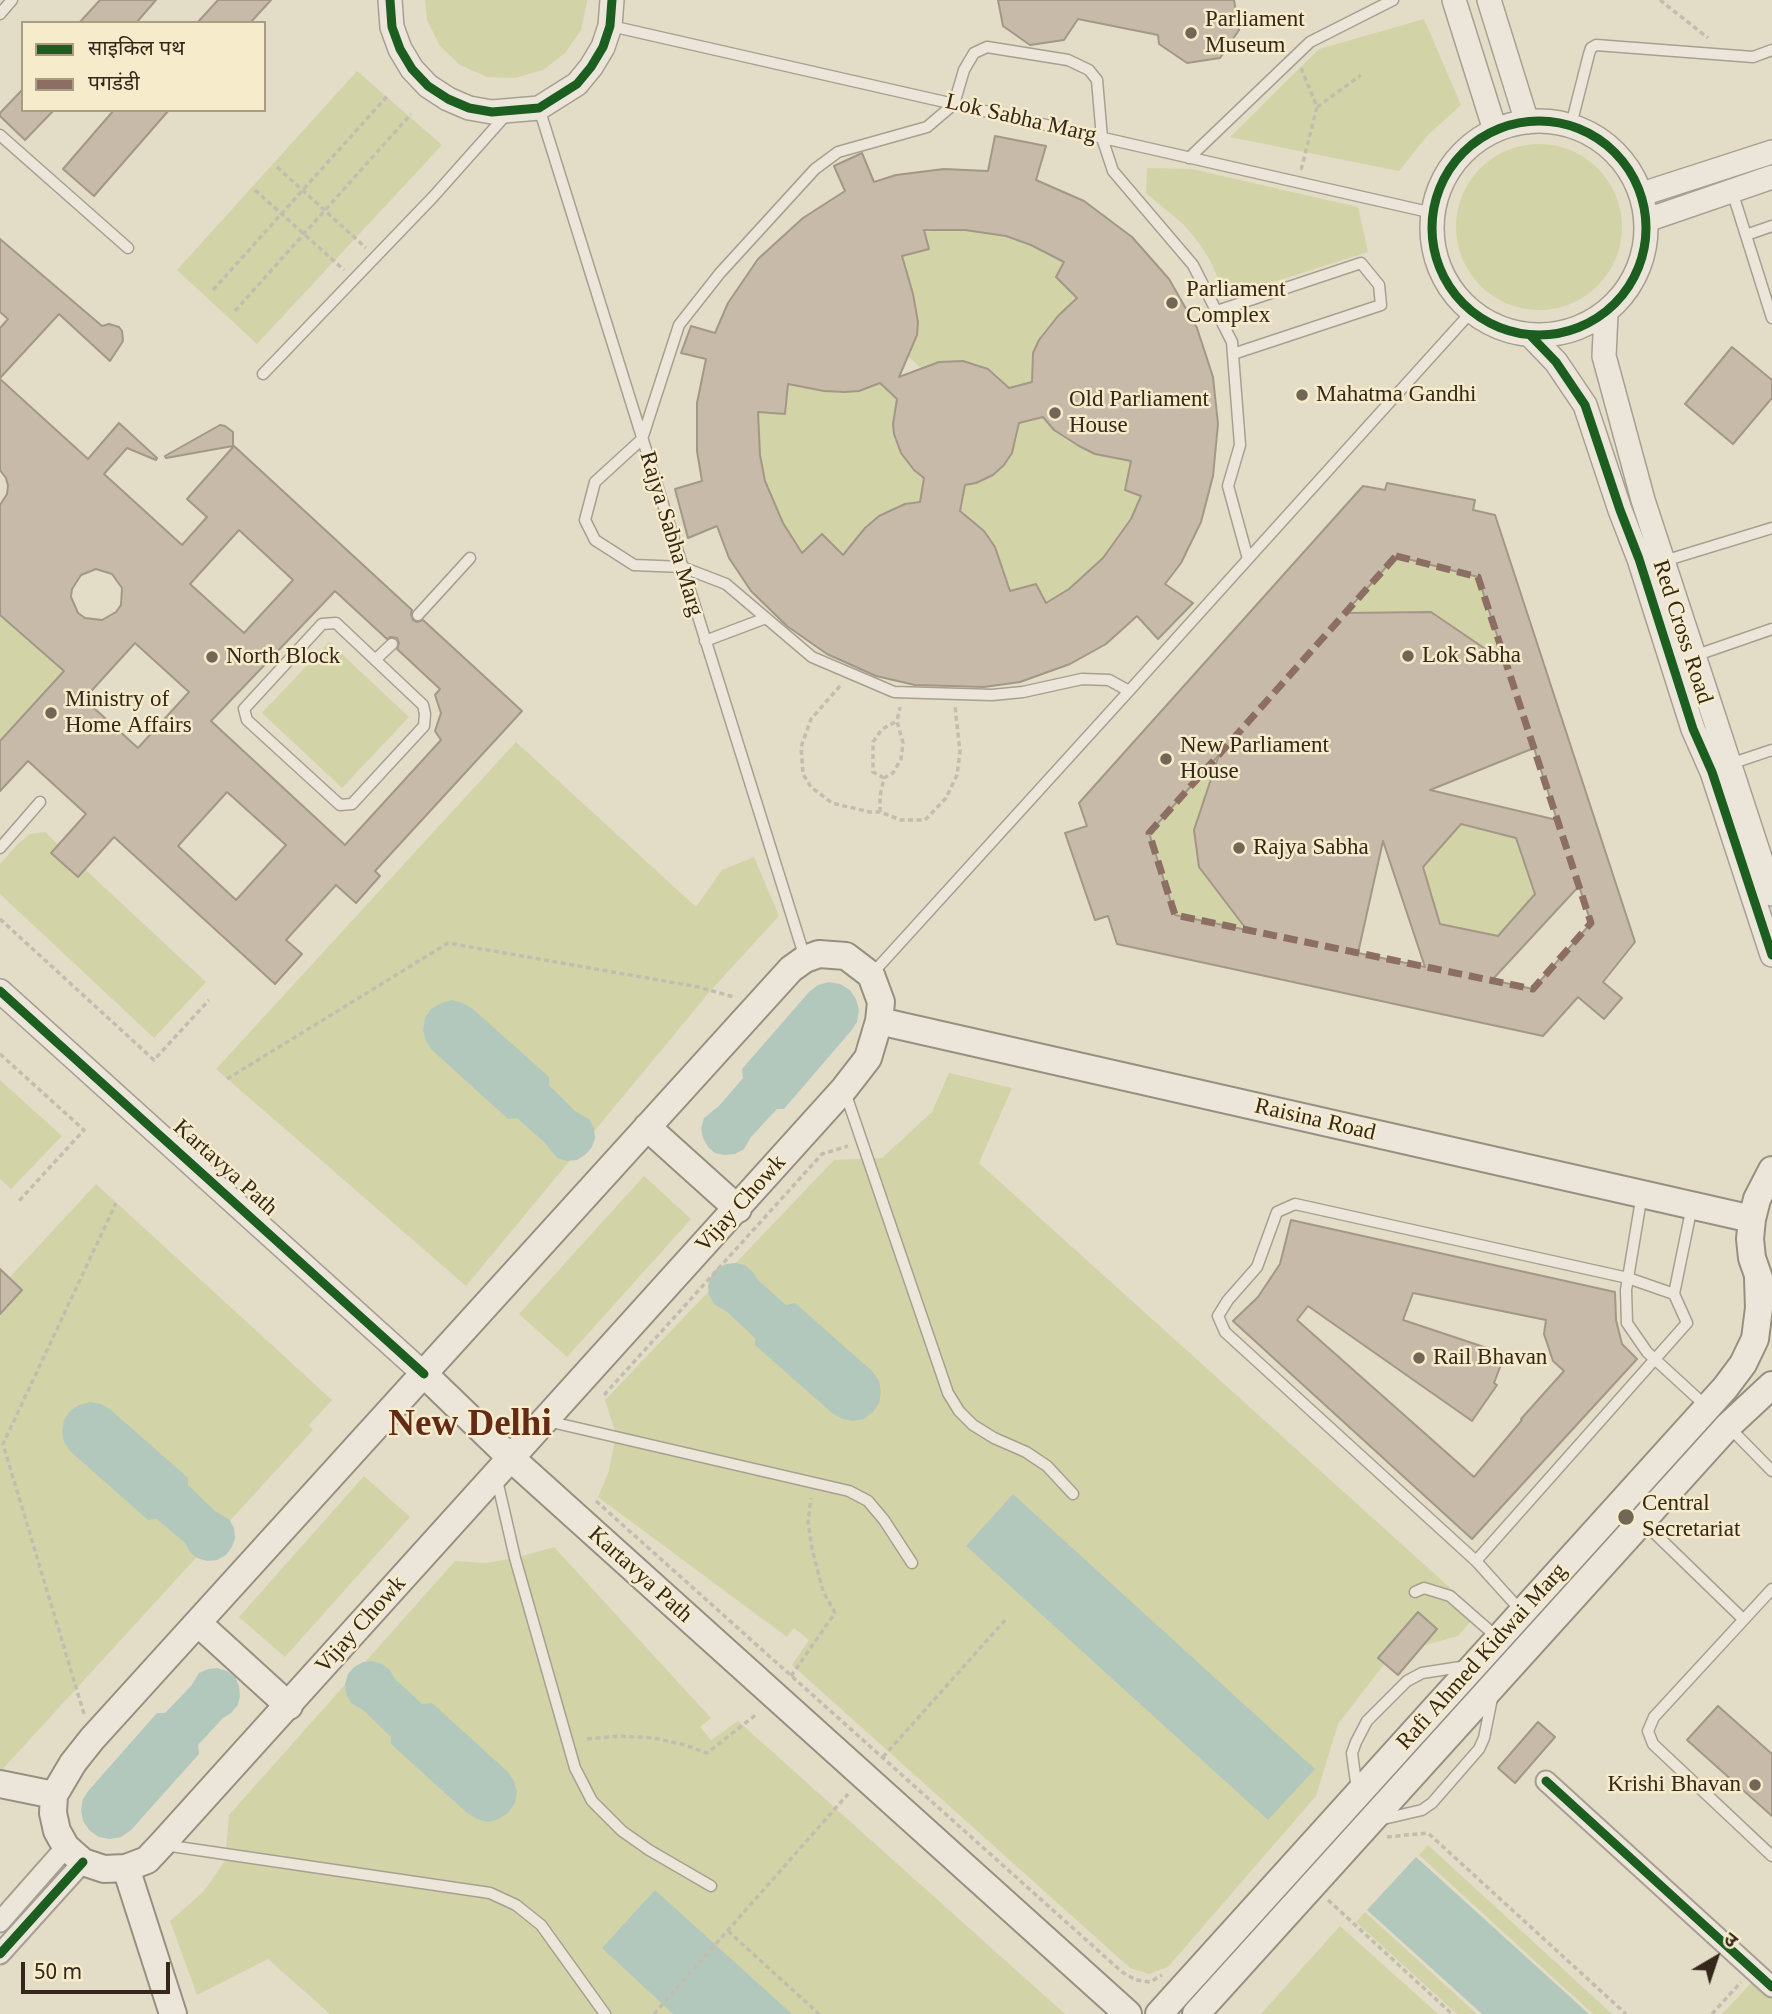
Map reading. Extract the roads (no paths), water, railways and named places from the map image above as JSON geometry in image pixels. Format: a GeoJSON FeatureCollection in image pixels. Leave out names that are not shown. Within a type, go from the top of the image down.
{"type":"FeatureCollection","features":[{"type":"Feature","properties":{"kind":"main road"},"geometry":{"type":"LineString","coordinates":[[173,2014],[127,1868],[104,1869],[75,1855],[57,1832],[53,1813],[54,1795],[73,1763],[791,969],[805,959],[819,954],[846,956],[871,975]]}},
{"type":"Feature","properties":{"kind":"main road","name":"Vijay Chowk"},"geometry":{"type":"LineString","coordinates":[[127,1868],[147,1860],[163,1844],[844,1089],[868,1058],[879,1021],[881,1002],[871,975]]}},
{"type":"Feature","properties":{"kind":"main road","name":"Raisina Road"},"geometry":{"type":"LineString","coordinates":[[879,1021],[1752,1219]]}},
{"type":"Feature","properties":{"kind":"main road"},"geometry":{"type":"LineString","coordinates":[[647,1127],[738,1209]]}},
{"type":"Feature","properties":{"kind":"main road"},"geometry":{"type":"LineString","coordinates":[[1772,1170],[1757,1199],[1750,1239],[1758,1278],[1772,1307]]}},
{"type":"Feature","properties":{"kind":"main road","name":"Rafi Ahmed Kidwai Marg"},"geometry":{"type":"LineString","coordinates":[[1159,2014],[1708,1407],[1743,1364],[1755,1339],[1759,1308],[1758,1278]]}},
{"type":"Feature","properties":{"kind":"main road","name":"Kartavya Path"},"geometry":{"type":"LineString","coordinates":[[424,1374],[504,1467],[1128,2014]]}},
{"type":"Feature","properties":{"kind":"main road","name":"Rafi Ahmed Kidwai Marg"},"geometry":{"type":"LineString","coordinates":[[1196,2014],[1376,1830],[1494,1684],[1728,1426],[1772,1385]]}},
{"type":"Feature","properties":{"kind":"main road"},"geometry":{"type":"LineString","coordinates":[[199,1624],[289,1706]]}},
{"type":"Feature","properties":{"kind":"main road"},"geometry":{"type":"LineString","coordinates":[[0,1784],[54,1795]]}},
{"type":"Feature","properties":{"kind":"street"},"geometry":{"type":"LineString","coordinates":[[390,0],[392,27],[400,49],[412,69],[428,86],[448,99],[492,113],[539,108],[577,83],[592,67],[603,47],[610,26],[612,0]]}},
{"type":"Feature","properties":{"kind":"street"},"geometry":{"type":"LineString","coordinates":[[1454,0],[1495,130]]}},
{"type":"Feature","properties":{"kind":"street"},"geometry":{"type":"LineString","coordinates":[[1489,0],[1527,122]]}},
{"type":"Feature","properties":{"kind":"street"},"geometry":{"type":"LineString","coordinates":[[1545,120],[1570,125],[1594,135],[1614,151],[1630,171],[1642,194],[1647,220],[1646,247],[1638,272],[1625,295],[1606,314],[1589,324],[1550,335],[1509,331],[1488,323],[1459,299],[1442,273],[1433,244],[1433,213],[1437,195],[1453,163],[1465,150],[1495,130],[1545,120]]}},
{"type":"Feature","properties":{"kind":"street"},"geometry":{"type":"LineString","coordinates":[[1642,194],[1772,152]]}},
{"type":"Feature","properties":{"kind":"street"},"geometry":{"type":"LineString","coordinates":[[1647,220],[1772,177]]}},
{"type":"Feature","properties":{"kind":"street","name":"Red Cross Road"},"geometry":{"type":"LineString","coordinates":[[1606,314],[1604,356],[1643,500],[1770,884]]}},
{"type":"Feature","properties":{"kind":"street","name":"Red Cross Road"},"geometry":{"type":"LineString","coordinates":[[1530,335],[1556,362],[1585,405],[1639,559],[1693,729],[1712,772],[1772,955]]}},
{"type":"Feature","properties":{"kind":"street","name":"Kartavya Path"},"geometry":{"type":"LineString","coordinates":[[0,991],[424,1374]]}},
{"type":"Feature","properties":{"kind":"street"},"geometry":{"type":"LineString","coordinates":[[1546,1781],[1772,1987]]}},
{"type":"Feature","properties":{"kind":"street"},"geometry":{"type":"LineString","coordinates":[[0,1922],[75,1855]]}},
{"type":"Feature","properties":{"kind":"street"},"geometry":{"type":"LineString","coordinates":[[0,1954],[75,1855]]}},
{"type":"Feature","properties":{"kind":"lane"},"geometry":{"type":"LineString","coordinates":[[0,14],[12,0]]}},
{"type":"Feature","properties":{"kind":"lane"},"geometry":{"type":"LineString","coordinates":[[1189,158],[1301,49],[1393,0]]}},
{"type":"Feature","properties":{"kind":"lane","name":"Lok Sabha Marg"},"geometry":{"type":"LineString","coordinates":[[610,26],[1433,213]]}},
{"type":"Feature","properties":{"kind":"lane"},"geometry":{"type":"LineString","coordinates":[[1570,125],[1588,54],[1596,45],[1752,57],[1772,50]]}},
{"type":"Feature","properties":{"kind":"lane"},"geometry":{"type":"LineString","coordinates":[[1129,691],[1110,680],[1082,679],[1023,692],[992,695],[894,692],[812,657],[726,584],[682,567],[634,565],[595,540],[585,520],[595,482],[642,439],[679,325],[720,272],[815,169],[838,152],[927,127],[954,104],[964,69],[974,53],[987,47],[1068,60],[1089,70],[1097,80],[1102,138],[1113,171],[1193,265],[1232,342],[1240,445],[1228,486],[1248,559]]}},
{"type":"Feature","properties":{"kind":"lane","name":"Rajya Sabha Marg"},"geometry":{"type":"LineString","coordinates":[[539,108],[805,959]]}},
{"type":"Feature","properties":{"kind":"lane"},"geometry":{"type":"LineString","coordinates":[[263,374],[433,197],[509,112]]}},
{"type":"Feature","properties":{"kind":"lane"},"geometry":{"type":"LineString","coordinates":[[0,135],[128,248]]}},
{"type":"Feature","properties":{"kind":"lane"},"geometry":{"type":"LineString","coordinates":[[1725,167],[1772,318]]}},
{"type":"Feature","properties":{"kind":"lane"},"geometry":{"type":"LineString","coordinates":[[1746,235],[1772,226]]}},
{"type":"Feature","properties":{"kind":"lane"},"geometry":{"type":"LineString","coordinates":[[1217,312],[1362,263],[1379,285],[1381,305],[1233,354]]}},
{"type":"Feature","properties":{"kind":"lane"},"geometry":{"type":"LineString","coordinates":[[871,975],[1473,310]]}},
{"type":"Feature","properties":{"kind":"lane"},"geometry":{"type":"LineString","coordinates":[[1663,562],[1772,528]]}},
{"type":"Feature","properties":{"kind":"lane"},"geometry":{"type":"LineString","coordinates":[[418,615],[470,558]]}},
{"type":"Feature","properties":{"kind":"lane"},"geometry":{"type":"LineString","coordinates":[[705,641],[766,618]]}},
{"type":"Feature","properties":{"kind":"lane"},"geometry":{"type":"LineString","coordinates":[[335,623],[375,660],[423,705],[424,726],[352,804],[340,806],[247,720],[244,709],[322,624],[335,623]]}},
{"type":"Feature","properties":{"kind":"lane"},"geometry":{"type":"LineString","coordinates":[[1694,656],[1772,629]]}},
{"type":"Feature","properties":{"kind":"lane"},"geometry":{"type":"LineString","coordinates":[[375,660],[392,644]]}},
{"type":"Feature","properties":{"kind":"lane"},"geometry":{"type":"LineString","coordinates":[[1729,764],[1772,750]]}},
{"type":"Feature","properties":{"kind":"lane"},"geometry":{"type":"LineString","coordinates":[[0,848],[40,802]]}},
{"type":"Feature","properties":{"kind":"lane"},"geometry":{"type":"LineString","coordinates":[[844,1089],[948,1394],[959,1411],[973,1425],[1026,1452],[1046,1466],[1073,1494]]}},
{"type":"Feature","properties":{"kind":"lane"},"geometry":{"type":"LineString","coordinates":[[1643,1194],[1628,1278],[1627,1323],[1647,1352],[1708,1407]]}},
{"type":"Feature","properties":{"kind":"lane"},"geometry":{"type":"LineString","coordinates":[[1522,1612],[1476,1561],[1225,1332],[1218,1316],[1228,1300],[1257,1267],[1278,1212],[1295,1204],[1628,1278],[1674,1294]]}},
{"type":"Feature","properties":{"kind":"lane"},"geometry":{"type":"LineString","coordinates":[[1476,1561],[1686,1323],[1674,1294],[1692,1205]]}},
{"type":"Feature","properties":{"kind":"lane"},"geometry":{"type":"LineString","coordinates":[[546,1421],[849,1491],[868,1501],[912,1563]]}},
{"type":"Feature","properties":{"kind":"lane"},"geometry":{"type":"LineString","coordinates":[[1728,1426],[1772,1471]]}},
{"type":"Feature","properties":{"kind":"lane"},"geometry":{"type":"LineString","coordinates":[[504,1467],[515,1558],[571,1755],[586,1790],[592,1801],[622,1831],[711,1886]]}},
{"type":"Feature","properties":{"kind":"lane"},"geometry":{"type":"LineString","coordinates":[[1643,1521],[1743,1619]]}},
{"type":"Feature","properties":{"kind":"lane"},"geometry":{"type":"LineString","coordinates":[[1415,1592],[1424,1588],[1450,1596],[1498,1639]]}},
{"type":"Feature","properties":{"kind":"lane"},"geometry":{"type":"LineString","coordinates":[[1772,1589],[1654,1717],[1648,1731],[1653,1744],[1772,1856]]}},
{"type":"Feature","properties":{"kind":"lane"},"geometry":{"type":"LineString","coordinates":[[1357,1794],[1353,1753],[1367,1721],[1400,1688],[1422,1673],[1474,1665]]}},
{"type":"Feature","properties":{"kind":"lane"},"geometry":{"type":"LineString","coordinates":[[163,1844],[490,1893],[516,1905],[541,1925],[606,2014]]}},
{"type":"Feature","properties":{"kind":"place","name":"Parliament Museum"},"geometry":{"type":"Point","coordinates":[1191,33]}},
{"type":"Feature","properties":{"kind":"place","name":"Parliament Complex"},"geometry":{"type":"Point","coordinates":[1172,303]}},
{"type":"Feature","properties":{"kind":"place","name":"Mahatma Gandhi"},"geometry":{"type":"Point","coordinates":[1302,395]}},
{"type":"Feature","properties":{"kind":"place","name":"Old Parliament House"},"geometry":{"type":"Point","coordinates":[1055,413]}},
{"type":"Feature","properties":{"kind":"place","name":"Lok Sabha"},"geometry":{"type":"Point","coordinates":[1408,656]}},
{"type":"Feature","properties":{"kind":"place","name":"North Block"},"geometry":{"type":"Point","coordinates":[212,657]}},
{"type":"Feature","properties":{"kind":"place","name":"Ministry of Home Affairs"},"geometry":{"type":"Point","coordinates":[51,713]}},
{"type":"Feature","properties":{"kind":"place","name":"New Parliament House"},"geometry":{"type":"Point","coordinates":[1166,759]}},
{"type":"Feature","properties":{"kind":"place","name":"Rajya Sabha"},"geometry":{"type":"Point","coordinates":[1239,848]}},
{"type":"Feature","properties":{"kind":"place","name":"Rail Bhavan"},"geometry":{"type":"Point","coordinates":[1419,1358]}},
{"type":"Feature","properties":{"kind":"place","name":"Central Secretariat"},"geometry":{"type":"Point","coordinates":[1626,1517]}},
{"type":"Feature","properties":{"kind":"place","name":"Krishi Bhavan"},"geometry":{"type":"Point","coordinates":[1755,1785]}},
{"type":"Feature","properties":{"kind":"district","name":"New Delhi"},"geometry":{"type":"Point","coordinates":[470,1425]}}]}
